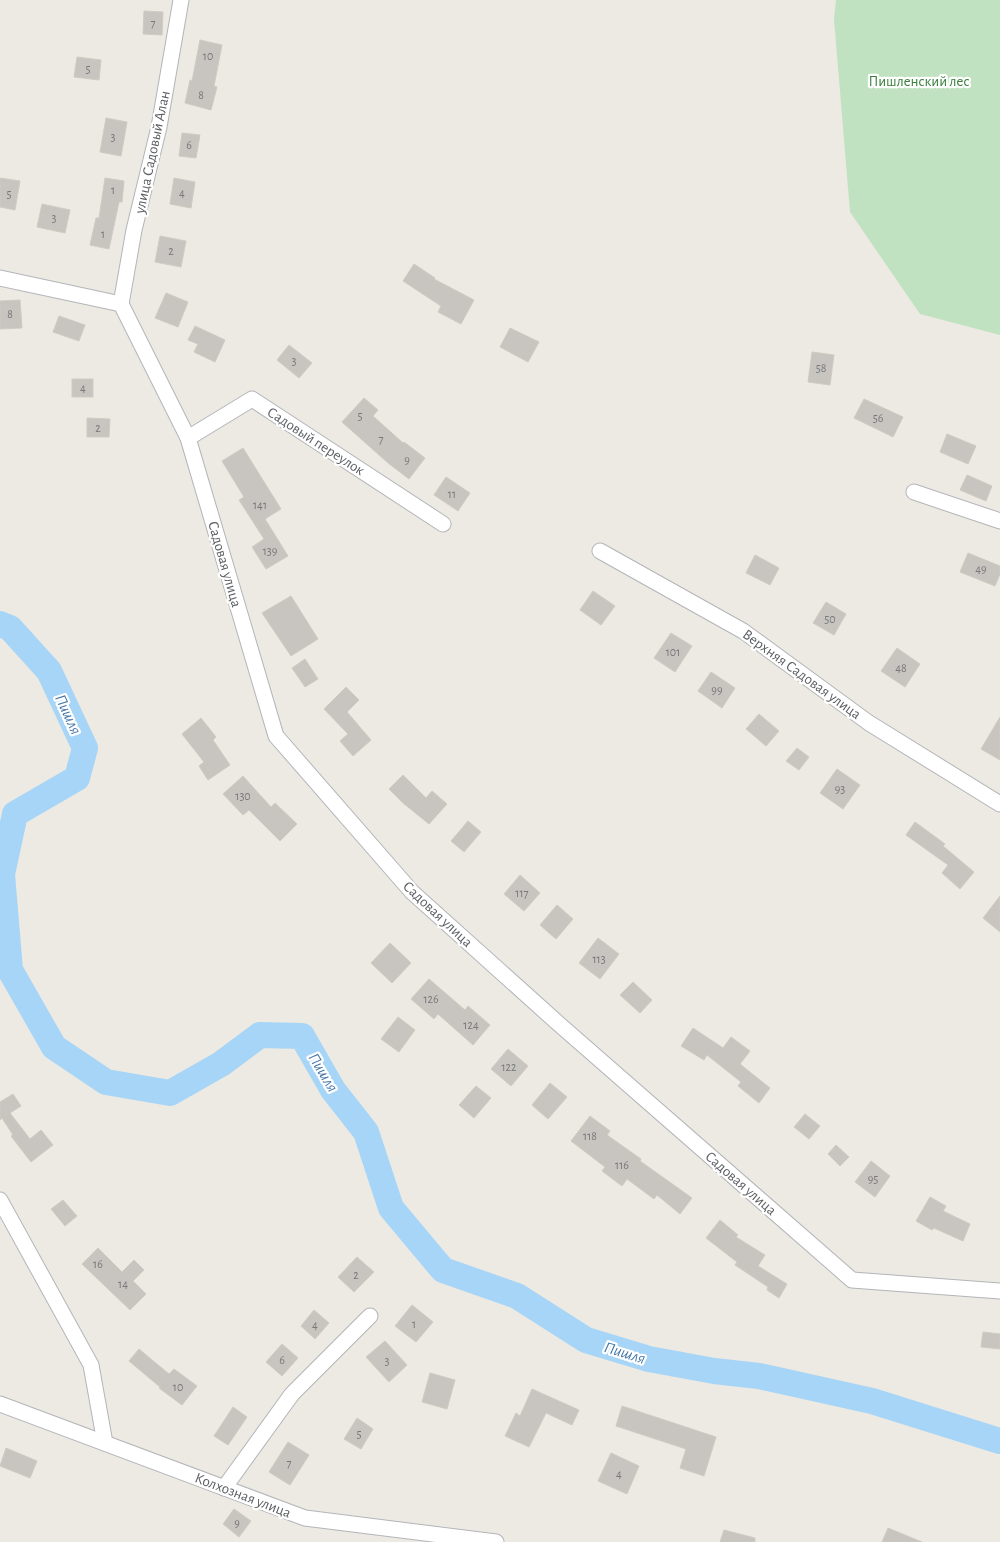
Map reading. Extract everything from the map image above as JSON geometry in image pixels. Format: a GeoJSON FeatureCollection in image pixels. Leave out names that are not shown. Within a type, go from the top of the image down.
{"type":"FeatureCollection","features":[{"type":"Feature","properties":{"kind":"street","name":"улица Садовый Алан"},"geometry":{"type":"LineString","coordinates":[[121,304],[134,230],[159,127],[181,0]]}},
{"type":"Feature","properties":{"kind":"street"},"geometry":{"type":"LineString","coordinates":[[0,278],[121,304]]}},
{"type":"Feature","properties":{"kind":"street","name":"Садовая улица"},"geometry":{"type":"LineString","coordinates":[[121,304],[188,438],[276,736],[412,892],[560,1025],[852,1280],[1000,1291]]}},
{"type":"Feature","properties":{"kind":"street","name":"Садовый переулок"},"geometry":{"type":"LineString","coordinates":[[188,438],[252,399],[443,524]]}},
{"type":"Feature","properties":{"kind":"street"},"geometry":{"type":"LineString","coordinates":[[914,492],[1000,521]]}},
{"type":"Feature","properties":{"kind":"street","name":"Верхняя Садовая улица"},"geometry":{"type":"LineString","coordinates":[[600,551],[743,631],[869,723],[1000,804]]}},
{"type":"Feature","properties":{"kind":"street"},"geometry":{"type":"LineString","coordinates":[[0,1200],[91,1365],[105,1443]]}},
{"type":"Feature","properties":{"kind":"street"},"geometry":{"type":"LineString","coordinates":[[224,1488],[292,1394],[370,1316]]}},
{"type":"Feature","properties":{"kind":"street","name":"Колхозная улица"},"geometry":{"type":"LineString","coordinates":[[0,1404],[304,1518],[496,1542]]}},
{"type":"Feature","properties":{"kind":"green space","name":"Пишленский лес"},"geometry":{"type":"Polygon","coordinates":[[[836,0],[1000,0],[1000,335],[920,314],[850,212],[834,19],[836,0]]]}},
{"type":"Feature","properties":{"kind":"building"},"geometry":{"type":"Polygon","coordinates":[[[144,11],[163,12],[162,35],[143,34],[144,11]]]}},
{"type":"Feature","properties":{"kind":"building"},"geometry":{"type":"Polygon","coordinates":[[[200,40],[222,45],[214,86],[217,87],[211,110],[185,103],[190,80],[192,81],[200,40]]]}},
{"type":"Feature","properties":{"kind":"building"},"geometry":{"type":"Polygon","coordinates":[[[77,57],[101,60],[99,80],[74,77],[77,57]]]}},
{"type":"Feature","properties":{"kind":"building"},"geometry":{"type":"Polygon","coordinates":[[[106,118],[127,122],[121,156],[100,152],[106,118]]]}},
{"type":"Feature","properties":{"kind":"building"},"geometry":{"type":"Polygon","coordinates":[[[182,133],[200,135],[196,158],[179,156],[182,133]]]}},
{"type":"Feature","properties":{"kind":"building"},"geometry":{"type":"Polygon","coordinates":[[[0,178],[20,181],[15,210],[0,207],[0,178]]]}},
{"type":"Feature","properties":{"kind":"building"},"geometry":{"type":"Polygon","coordinates":[[[105,178],[124,181],[122,202],[119,202],[109,249],[90,245],[96,218],[99,218],[105,178]]]}},
{"type":"Feature","properties":{"kind":"building"},"geometry":{"type":"Polygon","coordinates":[[[174,178],[195,182],[191,208],[170,204],[174,178]]]}},
{"type":"Feature","properties":{"kind":"building"},"geometry":{"type":"Polygon","coordinates":[[[42,204],[70,210],[65,233],[37,227],[42,204]]]}},
{"type":"Feature","properties":{"kind":"building"},"geometry":{"type":"Polygon","coordinates":[[[160,236],[186,241],[181,267],[155,262],[160,236]]]}},
{"type":"Feature","properties":{"kind":"building"},"geometry":{"type":"Polygon","coordinates":[[[414,264],[434,279],[474,300],[461,324],[438,312],[441,306],[403,281],[414,264]]]}},
{"type":"Feature","properties":{"kind":"building"},"geometry":{"type":"Polygon","coordinates":[[[166,293],[188,302],[178,327],[155,318],[166,293]]]}},
{"type":"Feature","properties":{"kind":"building"},"geometry":{"type":"Polygon","coordinates":[[[20,300],[22,328],[0,329],[0,301],[20,300]]]}},
{"type":"Feature","properties":{"kind":"building"},"geometry":{"type":"Polygon","coordinates":[[[59,316],[85,325],[79,341],[53,332],[59,316]]]}},
{"type":"Feature","properties":{"kind":"building"},"geometry":{"type":"Polygon","coordinates":[[[195,326],[225,340],[215,362],[194,352],[198,344],[188,340],[195,326]]]}},
{"type":"Feature","properties":{"kind":"building"},"geometry":{"type":"Polygon","coordinates":[[[510,328],[539,342],[528,362],[500,347],[510,328]]]}},
{"type":"Feature","properties":{"kind":"building"},"geometry":{"type":"Polygon","coordinates":[[[289,345],[312,363],[299,378],[277,360],[289,345]]]}},
{"type":"Feature","properties":{"kind":"building"},"geometry":{"type":"Polygon","coordinates":[[[812,352],[834,355],[830,385],[808,382],[812,352]]]}},
{"type":"Feature","properties":{"kind":"building"},"geometry":{"type":"Polygon","coordinates":[[[72,379],[93,379],[93,397],[72,397],[72,379]]]}},
{"type":"Feature","properties":{"kind":"building"},"geometry":{"type":"Polygon","coordinates":[[[364,398],[378,410],[373,416],[403,443],[425,458],[409,479],[342,422],[364,398]]]}},
{"type":"Feature","properties":{"kind":"building"},"geometry":{"type":"Polygon","coordinates":[[[864,399],[903,417],[893,437],[854,418],[864,399]]]}},
{"type":"Feature","properties":{"kind":"building"},"geometry":{"type":"Polygon","coordinates":[[[87,418],[110,419],[109,437],[87,437],[87,418]]]}},
{"type":"Feature","properties":{"kind":"building"},"geometry":{"type":"Polygon","coordinates":[[[947,434],[976,446],[968,464],[940,452],[947,434]]]}},
{"type":"Feature","properties":{"kind":"building"},"geometry":{"type":"Polygon","coordinates":[[[243,448],[281,509],[265,519],[288,556],[266,569],[252,547],[264,539],[239,500],[244,497],[222,461],[243,448]]]}},
{"type":"Feature","properties":{"kind":"building"},"geometry":{"type":"Polygon","coordinates":[[[967,475],[992,486],[986,501],[960,490],[967,475]]]}},
{"type":"Feature","properties":{"kind":"building"},"geometry":{"type":"Polygon","coordinates":[[[446,477],[470,493],[458,511],[434,495],[446,477]]]}},
{"type":"Feature","properties":{"kind":"building"},"geometry":{"type":"Polygon","coordinates":[[[968,553],[1000,566],[1000,574],[995,586],[960,572],[968,553]]]}},
{"type":"Feature","properties":{"kind":"building"},"geometry":{"type":"Polygon","coordinates":[[[755,555],[779,568],[770,585],[746,573],[755,555]]]}},
{"type":"Feature","properties":{"kind":"building"},"geometry":{"type":"Polygon","coordinates":[[[593,591],[615,606],[601,625],[580,610],[593,591]]]}},
{"type":"Feature","properties":{"kind":"building"},"geometry":{"type":"Polygon","coordinates":[[[291,596],[318,639],[291,656],[262,613],[291,596]]]}},
{"type":"Feature","properties":{"kind":"building"},"geometry":{"type":"Polygon","coordinates":[[[826,602],[846,614],[834,635],[813,623],[826,602]]]}},
{"type":"Feature","properties":{"kind":"building"},"geometry":{"type":"Polygon","coordinates":[[[671,633],[692,646],[675,672],[654,658],[671,633]]]}},
{"type":"Feature","properties":{"kind":"building"},"geometry":{"type":"Polygon","coordinates":[[[897,648],[920,664],[905,687],[881,671],[897,648]]]}},
{"type":"Feature","properties":{"kind":"building"},"geometry":{"type":"Polygon","coordinates":[[[305,659],[318,679],[305,687],[292,668],[305,659]]]}},
{"type":"Feature","properties":{"kind":"building"},"geometry":{"type":"Polygon","coordinates":[[[711,672],[735,688],[722,708],[698,691],[711,672]]]}},
{"type":"Feature","properties":{"kind":"building"},"geometry":{"type":"Polygon","coordinates":[[[346,687],[359,700],[347,712],[371,740],[353,756],[340,741],[348,734],[324,709],[346,687]]]}},
{"type":"Feature","properties":{"kind":"building"},"geometry":{"type":"Polygon","coordinates":[[[759,714],[779,731],[766,746],[746,729],[759,714]]]}},
{"type":"Feature","properties":{"kind":"building"},"geometry":{"type":"Polygon","coordinates":[[[1000,717],[1000,760],[981,749],[1000,717]]]}},
{"type":"Feature","properties":{"kind":"building"},"geometry":{"type":"Polygon","coordinates":[[[201,718],[216,737],[213,740],[230,765],[208,780],[199,766],[204,762],[182,734],[201,718]]]}},
{"type":"Feature","properties":{"kind":"building"},"geometry":{"type":"Polygon","coordinates":[[[797,748],[809,757],[799,770],[786,761],[797,748]]]}},
{"type":"Feature","properties":{"kind":"building"},"geometry":{"type":"Polygon","coordinates":[[[837,769],[860,785],[843,809],[820,793],[837,769]]]}},
{"type":"Feature","properties":{"kind":"building"},"geometry":{"type":"Polygon","coordinates":[[[403,775],[426,798],[432,791],[447,804],[429,824],[389,789],[403,775]]]}},
{"type":"Feature","properties":{"kind":"building"},"geometry":{"type":"Polygon","coordinates":[[[243,776],[271,807],[275,803],[297,824],[280,841],[249,810],[243,815],[223,794],[243,776]]]}},
{"type":"Feature","properties":{"kind":"building"},"geometry":{"type":"Polygon","coordinates":[[[468,821],[481,832],[464,852],[451,841],[468,821]]]}},
{"type":"Feature","properties":{"kind":"building"},"geometry":{"type":"Polygon","coordinates":[[[915,822],[945,844],[943,846],[974,872],[960,889],[942,873],[948,865],[906,835],[915,822]]]}},
{"type":"Feature","properties":{"kind":"building"},"geometry":{"type":"Polygon","coordinates":[[[520,875],[540,893],[524,911],[504,894],[520,875]]]}},
{"type":"Feature","properties":{"kind":"building"},"geometry":{"type":"Polygon","coordinates":[[[1000,896],[1000,932],[983,918],[1000,896]]]}},
{"type":"Feature","properties":{"kind":"building"},"geometry":{"type":"Polygon","coordinates":[[[557,905],[573,919],[556,939],[540,925],[557,905]]]}},
{"type":"Feature","properties":{"kind":"building"},"geometry":{"type":"Polygon","coordinates":[[[598,938],[619,954],[600,979],[579,963],[598,938]]]}},
{"type":"Feature","properties":{"kind":"building"},"geometry":{"type":"Polygon","coordinates":[[[390,943],[411,963],[392,983],[371,963],[390,943]]]}},
{"type":"Feature","properties":{"kind":"building"},"geometry":{"type":"Polygon","coordinates":[[[429,979],[465,1010],[468,1006],[490,1025],[473,1045],[438,1014],[434,1019],[411,999],[429,979]]]}},
{"type":"Feature","properties":{"kind":"building"},"geometry":{"type":"Polygon","coordinates":[[[633,982],[652,1000],[640,1013],[620,995],[633,982]]]}},
{"type":"Feature","properties":{"kind":"building"},"geometry":{"type":"Polygon","coordinates":[[[398,1017],[415,1030],[399,1052],[381,1039],[398,1017]]]}},
{"type":"Feature","properties":{"kind":"building"},"geometry":{"type":"Polygon","coordinates":[[[693,1028],[723,1048],[731,1037],[750,1051],[740,1064],[770,1088],[759,1103],[738,1086],[741,1082],[707,1055],[704,1060],[681,1046],[693,1028]]]}},
{"type":"Feature","properties":{"kind":"building"},"geometry":{"type":"Polygon","coordinates":[[[508,1049],[528,1066],[511,1086],[491,1069],[508,1049]]]}},
{"type":"Feature","properties":{"kind":"building"},"geometry":{"type":"Polygon","coordinates":[[[550,1083],[567,1097],[548,1119],[532,1105],[550,1083]]]}},
{"type":"Feature","properties":{"kind":"building"},"geometry":{"type":"Polygon","coordinates":[[[476,1086],[491,1098],[474,1118],[459,1105],[476,1086]]]}},
{"type":"Feature","properties":{"kind":"building"},"geometry":{"type":"Polygon","coordinates":[[[13,1094],[21,1106],[10,1113],[30,1139],[41,1130],[53,1145],[31,1162],[11,1136],[13,1135],[2,1118],[0,1120],[0,1102],[13,1094]]]}},
{"type":"Feature","properties":{"kind":"building"},"geometry":{"type":"Polygon","coordinates":[[[805,1114],[820,1126],[809,1139],[794,1127],[805,1114]]]}},
{"type":"Feature","properties":{"kind":"building"},"geometry":{"type":"Polygon","coordinates":[[[590,1116],[610,1131],[607,1135],[692,1198],[680,1214],[657,1195],[654,1199],[627,1179],[622,1186],[602,1171],[605,1167],[571,1141],[590,1116]]]}},
{"type":"Feature","properties":{"kind":"building"},"geometry":{"type":"Polygon","coordinates":[[[836,1145],[849,1157],[840,1166],[828,1154],[836,1145]]]}},
{"type":"Feature","properties":{"kind":"building"},"geometry":{"type":"Polygon","coordinates":[[[871,1161],[890,1176],[875,1197],[855,1182],[871,1161]]]}},
{"type":"Feature","properties":{"kind":"building"},"geometry":{"type":"Polygon","coordinates":[[[930,1197],[946,1206],[943,1211],[970,1224],[963,1241],[934,1228],[932,1230],[916,1221],[930,1197]]]}},
{"type":"Feature","properties":{"kind":"building"},"geometry":{"type":"Polygon","coordinates":[[[63,1200],[77,1216],[65,1226],[51,1209],[63,1200]]]}},
{"type":"Feature","properties":{"kind":"building"},"geometry":{"type":"Polygon","coordinates":[[[720,1220],[738,1235],[736,1237],[765,1255],[758,1266],[787,1284],[779,1298],[767,1290],[768,1287],[735,1265],[737,1262],[706,1238],[720,1220]]]}},
{"type":"Feature","properties":{"kind":"building"},"geometry":{"type":"Polygon","coordinates":[[[98,1248],[122,1272],[134,1260],[144,1270],[133,1281],[146,1294],[130,1310],[82,1264],[98,1248]]]}},
{"type":"Feature","properties":{"kind":"building"},"geometry":{"type":"Polygon","coordinates":[[[357,1257],[374,1272],[354,1292],[338,1277],[357,1257]]]}},
{"type":"Feature","properties":{"kind":"building"},"geometry":{"type":"Polygon","coordinates":[[[412,1305],[433,1322],[416,1342],[395,1326],[412,1305]]]}},
{"type":"Feature","properties":{"kind":"building"},"geometry":{"type":"Polygon","coordinates":[[[314,1310],[329,1323],[315,1339],[301,1326],[314,1310]]]}},
{"type":"Feature","properties":{"kind":"building"},"geometry":{"type":"Polygon","coordinates":[[[983,1332],[1000,1334],[1000,1349],[981,1347],[983,1332]]]}},
{"type":"Feature","properties":{"kind":"building"},"geometry":{"type":"Polygon","coordinates":[[[385,1341],[407,1365],[389,1382],[366,1357],[385,1341]]]}},
{"type":"Feature","properties":{"kind":"building"},"geometry":{"type":"Polygon","coordinates":[[[282,1344],[298,1358],[282,1376],[266,1362],[282,1344]]]}},
{"type":"Feature","properties":{"kind":"building"},"geometry":{"type":"Polygon","coordinates":[[[139,1349],[169,1374],[174,1369],[197,1386],[182,1405],[159,1388],[129,1361],[139,1349]]]}},
{"type":"Feature","properties":{"kind":"building"},"geometry":{"type":"Polygon","coordinates":[[[430,1373],[455,1380],[447,1409],[422,1402],[430,1373]]]}},
{"type":"Feature","properties":{"kind":"building"},"geometry":{"type":"Polygon","coordinates":[[[532,1389],[579,1410],[572,1425],[546,1413],[529,1447],[505,1436],[516,1413],[520,1416],[532,1389]]]}},
{"type":"Feature","properties":{"kind":"building"},"geometry":{"type":"Polygon","coordinates":[[[622,1406],[716,1437],[704,1476],[680,1468],[686,1449],[616,1426],[622,1406]]]}},
{"type":"Feature","properties":{"kind":"building"},"geometry":{"type":"Polygon","coordinates":[[[233,1407],[247,1417],[228,1445],[214,1436],[233,1407]]]}},
{"type":"Feature","properties":{"kind":"building"},"geometry":{"type":"Polygon","coordinates":[[[357,1418],[373,1429],[361,1449],[344,1439],[357,1418]]]}},
{"type":"Feature","properties":{"kind":"building"},"geometry":{"type":"Polygon","coordinates":[[[288,1442],[309,1455],[290,1485],[269,1472],[288,1442]]]}},
{"type":"Feature","properties":{"kind":"building"},"geometry":{"type":"Polygon","coordinates":[[[6,1448],[37,1461],[30,1478],[0,1466],[6,1448]]]}},
{"type":"Feature","properties":{"kind":"building"},"geometry":{"type":"Polygon","coordinates":[[[611,1453],[639,1466],[627,1494],[598,1481],[611,1453]]]}},
{"type":"Feature","properties":{"kind":"building"},"geometry":{"type":"Polygon","coordinates":[[[234,1509],[251,1521],[239,1537],[223,1524],[234,1509]]]}},
{"type":"Feature","properties":{"kind":"building"},"geometry":{"type":"Polygon","coordinates":[[[888,1528],[922,1542],[882,1542],[888,1528]]]}},
{"type":"Feature","properties":{"kind":"building"},"geometry":{"type":"Polygon","coordinates":[[[724,1530],[755,1538],[755,1542],[720,1542],[724,1530]]]}},
{"type":"Feature","properties":{"kind":"waterway","name":"Пишля"},"geometry":{"type":"LineString","coordinates":[[0,624],[10,628],[49,671],[85,748],[77,778],[15,814],[2,874],[10,970],[54,1047],[106,1082],[170,1093],[221,1064],[260,1035],[302,1036],[333,1090],[366,1132],[391,1208],[443,1270],[517,1296],[586,1340],[649,1359],[714,1371],[759,1376],[872,1401],[1000,1441]]}}]}
